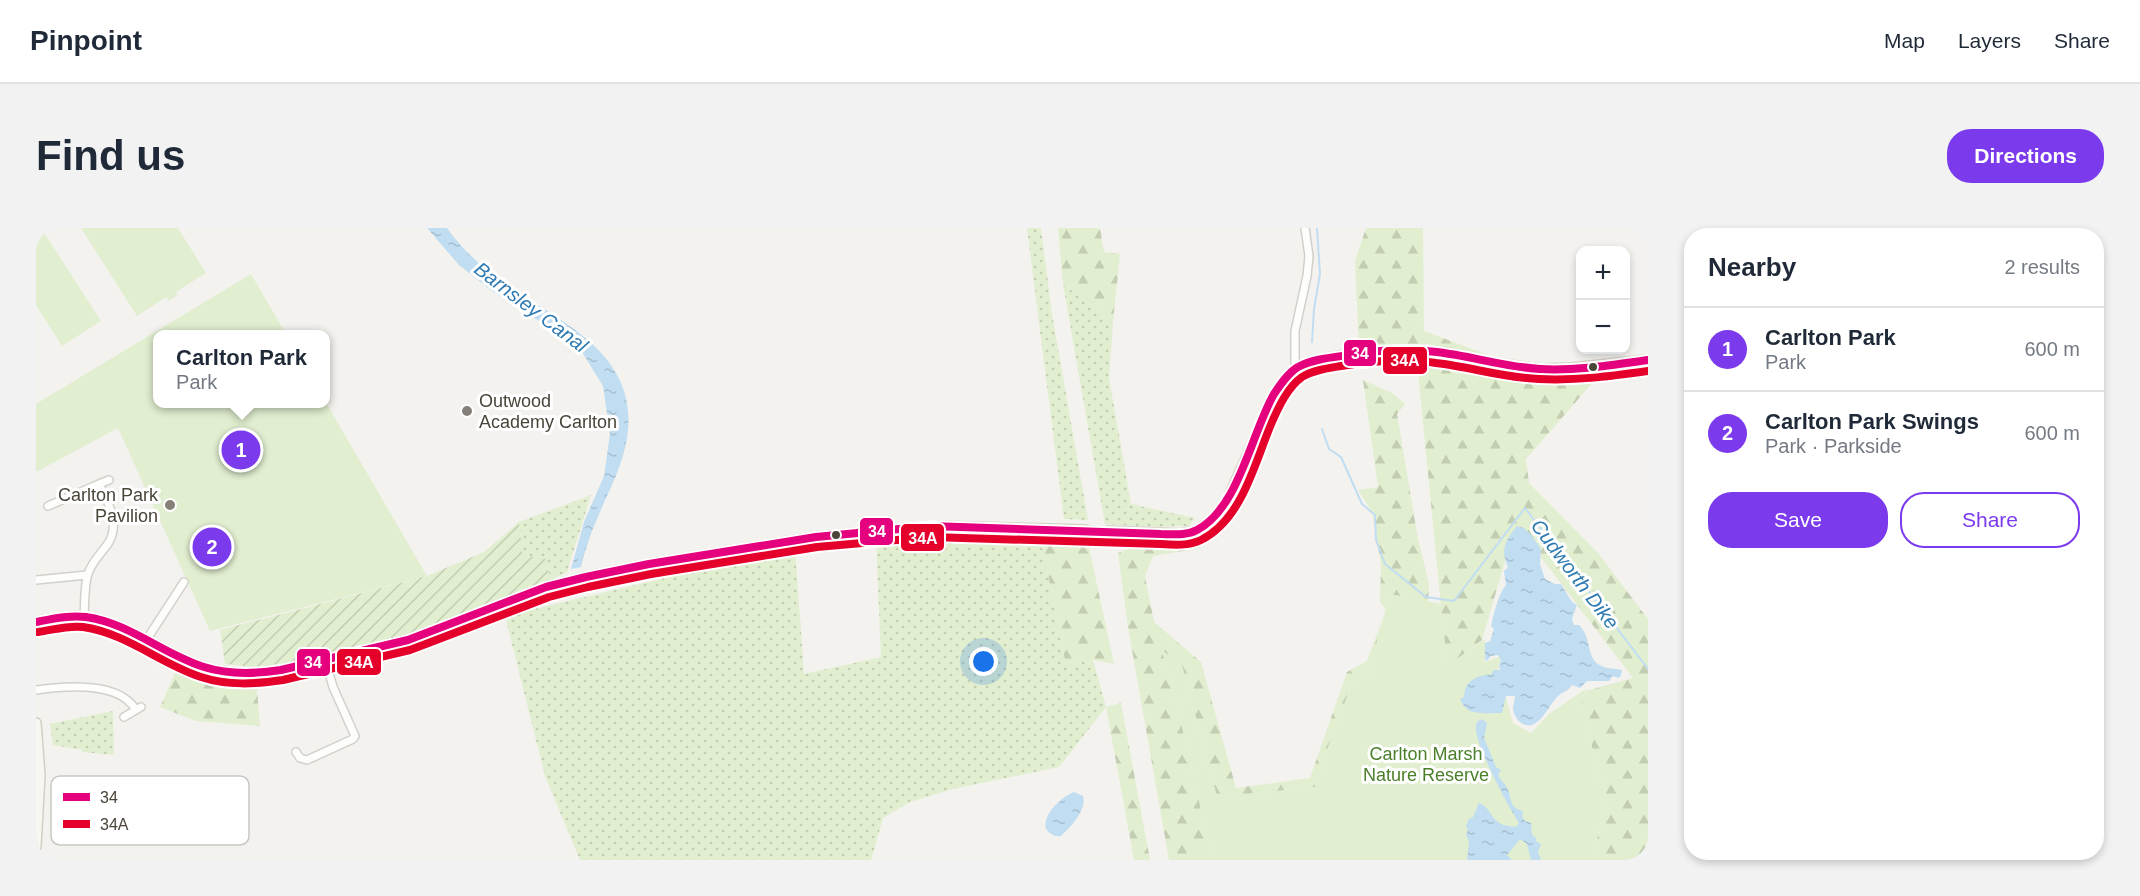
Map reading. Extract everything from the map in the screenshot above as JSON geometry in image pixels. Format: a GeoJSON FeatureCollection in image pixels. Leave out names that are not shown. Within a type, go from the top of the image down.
{"type":"FeatureCollection","features":[{"type":"Feature","properties":{"kind":"street"},"geometry":{"type":"LineString","coordinates":[[1295,370],[1295,331],[1309,256],[1305,228]]}},
{"type":"Feature","properties":{"kind":"street"},"geometry":{"type":"LineString","coordinates":[[1108,531],[1180,534],[1196,531],[1212,520],[1227,501],[1274,396],[1295,370],[1315,361],[1376,351],[1448,353],[1539,369],[1648,360]]}},
{"type":"Feature","properties":{"kind":"street"},"geometry":{"type":"LineString","coordinates":[[48,507],[109,480]]}},
{"type":"Feature","properties":{"kind":"street"},"geometry":{"type":"LineString","coordinates":[[84,616],[87,575],[95,559],[109,542],[113,530],[113,518],[99,484]]}},
{"type":"Feature","properties":{"kind":"street"},"geometry":{"type":"LineString","coordinates":[[36,621],[84,616],[102,620],[147,639],[189,661],[226,672],[261,673],[408,640],[546,587],[649,564],[816,537],[931,526],[1086,530]]}},
{"type":"Feature","properties":{"kind":"street"},"geometry":{"type":"LineString","coordinates":[[36,580],[87,575]]}},
{"type":"Feature","properties":{"kind":"street"},"geometry":{"type":"LineString","coordinates":[[147,639],[184,582]]}},
{"type":"Feature","properties":{"kind":"street"},"geometry":{"type":"LineString","coordinates":[[296,752],[300,758],[307,760],[355,736],[333,687],[325,659]]}},
{"type":"Feature","properties":{"kind":"street"},"geometry":{"type":"LineString","coordinates":[[36,690],[72,685],[121,695],[139,708],[124,717]]}},
{"type":"Feature","properties":{"kind":"street"},"geometry":{"type":"LineString","coordinates":[[36,723],[40,775],[36,846]]}},
{"type":"Feature","properties":{"kind":"green space"},"geometry":{"type":"Polygon","coordinates":[[[36,228],[41,228],[101,321],[62,346],[36,305],[36,228]]]}},
{"type":"Feature","properties":{"kind":"green space"},"geometry":{"type":"Polygon","coordinates":[[[81,228],[178,228],[206,273],[176,292],[177,295],[169,301],[166,297],[137,316],[81,228]]]}},
{"type":"Feature","properties":{"kind":"green space"},"geometry":{"type":"Polygon","coordinates":[[[1027,228],[1041,228],[1052,314],[1088,520],[1064,519],[1027,228]]]}},
{"type":"Feature","properties":{"kind":"green space"},"geometry":{"type":"Polygon","coordinates":[[[1058,228],[1100,228],[1104,252],[1120,254],[1113,322],[1063,284],[1058,228]]]}},
{"type":"Feature","properties":{"kind":"green space"},"geometry":{"type":"Polygon","coordinates":[[[1366,228],[1423,228],[1424,331],[1488,355],[1427,344],[1359,347],[1355,261],[1366,228]]]}},
{"type":"Feature","properties":{"kind":"green space"},"geometry":{"type":"Polygon","coordinates":[[[251,274],[284,330],[158,330],[251,274]]]}},
{"type":"Feature","properties":{"kind":"green space"},"geometry":{"type":"Polygon","coordinates":[[[1063,284],[1113,322],[1109,378],[1131,504],[1195,518],[1189,526],[1105,524],[1063,284]]]}},
{"type":"Feature","properties":{"kind":"green space"},"geometry":{"type":"Polygon","coordinates":[[[153,333],[153,408],[329,408],[427,576],[210,631],[118,428],[36,472],[36,404],[153,333]]]}},
{"type":"Feature","properties":{"kind":"green space"},"geometry":{"type":"Polygon","coordinates":[[[1446,359],[1532,373],[1602,372],[1526,459],[1529,483],[1598,553],[1648,619],[1648,860],[1592,860],[1606,800],[1581,698],[1586,691],[1633,678],[1524,535],[1507,554],[1482,640],[1447,667],[1417,361],[1446,359]]]}},
{"type":"Feature","properties":{"kind":"green space"},"geometry":{"type":"Polygon","coordinates":[[[1363,380],[1392,393],[1405,404],[1397,414],[1418,539],[1429,584],[1428,602],[1390,594],[1386,610],[1380,602],[1381,565],[1372,512],[1358,490],[1378,487],[1363,380]]]}},
{"type":"Feature","properties":{"kind":"green space"},"geometry":{"type":"Polygon","coordinates":[[[591,495],[567,572],[551,580],[544,556],[523,557],[519,522],[591,495]]]}},
{"type":"Feature","properties":{"kind":"green space"},"geometry":{"type":"Polygon","coordinates":[[[519,522],[523,557],[544,556],[551,580],[387,642],[301,661],[255,667],[225,664],[220,630],[427,576],[484,552],[519,522]]]}},
{"type":"Feature","properties":{"kind":"green space"},"geometry":{"type":"Polygon","coordinates":[[[948,534],[1040,535],[1066,665],[1093,660],[1106,707],[1059,767],[953,789],[910,802],[883,818],[871,860],[580,860],[545,776],[505,616],[795,547],[804,674],[881,657],[876,538],[948,534]]]}},
{"type":"Feature","properties":{"kind":"green space"},"geometry":{"type":"Polygon","coordinates":[[[1040,535],[1087,538],[1114,664],[1093,660],[1066,665],[1040,535]]]}},
{"type":"Feature","properties":{"kind":"green space"},"geometry":{"type":"Polygon","coordinates":[[[1149,541],[1191,541],[1201,548],[1153,556],[1145,576],[1154,622],[1201,662],[1236,788],[1310,778],[1347,672],[1367,661],[1385,613],[1368,675],[1351,686],[1325,755],[1316,787],[1217,797],[1182,666],[1162,651],[1175,696],[1211,860],[1169,860],[1128,627],[1118,553],[1149,541]]]}},
{"type":"Feature","properties":{"kind":"green space","name":"Carlton Marsh Nature Reserve"},"geometry":{"type":"Polygon","coordinates":[[[1390,594],[1441,604],[1447,666],[1485,639],[1485,662],[1502,656],[1498,669],[1513,723],[1531,733],[1549,714],[1587,688],[1581,698],[1606,800],[1592,860],[1211,860],[1175,696],[1162,650],[1182,665],[1217,797],[1316,787],[1325,755],[1351,686],[1368,675],[1390,594]]]}},
{"type":"Feature","properties":{"kind":"green space"},"geometry":{"type":"Polygon","coordinates":[[[178,666],[225,680],[256,679],[260,726],[196,721],[160,707],[178,666]]]}},
{"type":"Feature","properties":{"kind":"green space"},"geometry":{"type":"Polygon","coordinates":[[[1121,703],[1150,860],[1134,860],[1106,707],[1121,703]]]}},
{"type":"Feature","properties":{"kind":"green space"},"geometry":{"type":"Polygon","coordinates":[[[113,711],[114,755],[82,752],[82,750],[53,745],[50,724],[113,711]]]}},
{"type":"Feature","properties":{"kind":"water","name":"Barnsley Canal"},"geometry":{"type":"Polygon","coordinates":[[[427,228],[447,228],[468,253],[492,274],[575,330],[610,364],[622,385],[628,410],[625,449],[592,531],[581,567],[571,569],[584,522],[604,476],[610,434],[603,386],[582,352],[554,329],[492,291],[459,265],[427,228]]]}},
{"type":"Feature","properties":{"kind":"water"},"geometry":{"type":"Polygon","coordinates":[[[1517,526],[1524,528],[1541,549],[1540,564],[1545,579],[1561,584],[1572,602],[1577,605],[1572,619],[1574,625],[1579,625],[1586,635],[1594,660],[1603,667],[1622,670],[1621,676],[1618,678],[1613,676],[1609,681],[1587,681],[1580,688],[1572,685],[1558,696],[1542,717],[1532,725],[1520,722],[1516,717],[1513,710],[1515,696],[1506,696],[1502,713],[1472,712],[1463,705],[1460,699],[1464,697],[1472,680],[1492,674],[1493,670],[1500,670],[1501,660],[1498,655],[1491,656],[1487,661],[1485,659],[1485,643],[1490,641],[1494,629],[1491,626],[1495,610],[1506,585],[1504,571],[1508,567],[1504,556],[1505,546],[1517,526]]]}},
{"type":"Feature","properties":{"kind":"water"},"geometry":{"type":"Polygon","coordinates":[[[1482,719],[1487,723],[1484,738],[1496,767],[1501,770],[1498,775],[1509,791],[1513,805],[1523,811],[1522,816],[1525,821],[1531,823],[1532,835],[1541,844],[1538,852],[1541,860],[1531,860],[1527,844],[1520,839],[1507,855],[1512,860],[1467,860],[1469,843],[1466,826],[1479,803],[1488,809],[1500,823],[1516,827],[1519,823],[1500,790],[1480,745],[1476,726],[1482,719]]]}},
{"type":"Feature","properties":{"kind":"water"},"geometry":{"type":"Polygon","coordinates":[[[1074,792],[1083,796],[1083,807],[1061,836],[1052,835],[1046,829],[1050,812],[1058,802],[1074,792]]]}},
{"type":"Feature","properties":{"kind":"waterway"},"geometry":{"type":"LineString","coordinates":[[1312,342],[1314,309],[1320,274],[1317,228]]}},
{"type":"Feature","properties":{"kind":"waterway","name":"Cudworth Dike"},"geometry":{"type":"LineString","coordinates":[[1322,429],[1329,449],[1341,457],[1362,504],[1375,515],[1376,540],[1385,564],[1426,597],[1454,601],[1525,508],[1648,669]]}},
{"type":"Feature","properties":{"kind":"waterway","name":"Cudworth Dike"},"geometry":{"type":"LineString","coordinates":[[1639,860],[1648,847]]}},
{"type":"Feature","properties":{"kind":"tunnel"},"geometry":{"type":"LineString","coordinates":[[1086,530],[1108,531]]}},
{"type":"Feature","properties":{"kind":"transit line","name":"34"},"geometry":{"type":"LineString","coordinates":[[36,622],[73,617],[102,620],[131,632],[174,655],[213,670],[232,673],[262,672],[281,670],[408,640],[546,587],[586,577],[649,564],[816,537],[931,526],[1188,533],[1197,530],[1224,505],[1243,469],[1274,394],[1291,372],[1308,363],[1365,352],[1389,350],[1437,352],[1540,369],[1608,366],[1648,360]]}},
{"type":"Feature","properties":{"kind":"transit line","name":"34A"},"geometry":{"type":"LineString","coordinates":[[38,632],[72,627],[99,630],[201,677],[232,683],[263,682],[283,680],[410,650],[549,597],[588,587],[651,574],[817,547],[931,537],[1186,544],[1201,540],[1227,518],[1246,488],[1284,397],[1297,381],[1311,373],[1353,364],[1401,360],[1424,361],[1513,377],[1539,379],[1580,379],[1648,371]]}},
{"type":"Feature","properties":{"kind":"place","name":"Outwood Academy Carlton"},"geometry":{"type":"Point","coordinates":[467,411]}},
{"type":"Feature","properties":{"kind":"place","name":"Carlton Park"},"geometry":{"type":"Point","coordinates":[241,450]}},
{"type":"Feature","properties":{"kind":"place","name":"Carlton Park Pavilion"},"geometry":{"type":"Point","coordinates":[170,505]}},
{"type":"Feature","properties":{"kind":"place","name":"Carlton Park Swings"},"geometry":{"type":"Point","coordinates":[212,547]}}]}
